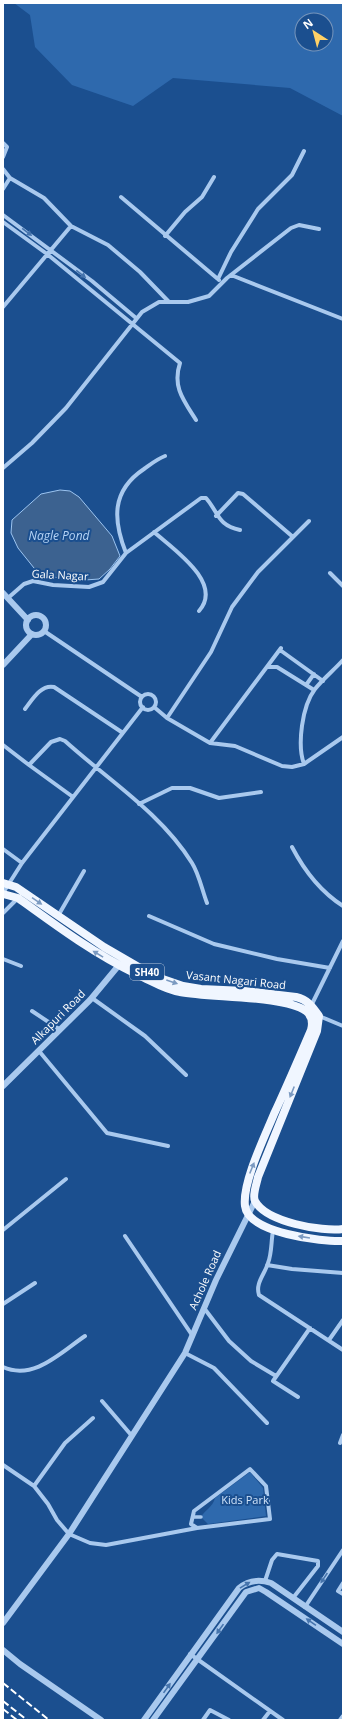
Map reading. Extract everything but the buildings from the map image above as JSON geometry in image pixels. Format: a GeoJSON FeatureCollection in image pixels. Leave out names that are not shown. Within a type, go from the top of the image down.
{"type":"FeatureCollection","features":[{"type":"Feature","properties":{"kind":"main road","name":"Vasant Nagari Road"},"geometry":{"type":"LineString","coordinates":[[6,883],[16,887],[121,962],[164,987],[180,992],[276,1002],[300,1008],[310,1008]]}},
{"type":"Feature","properties":{"kind":"main road","name":"Vasant Nagari Road"},"geometry":{"type":"LineString","coordinates":[[3,894],[18,898],[97,954],[121,962]]}},
{"type":"Feature","properties":{"kind":"main road"},"geometry":{"type":"LineString","coordinates":[[310,1008],[319,1016]]}},
{"type":"Feature","properties":{"kind":"main road"},"geometry":{"type":"LineString","coordinates":[[310,1008],[312,1021],[311,1030],[249,1174],[244,1206],[248,1214],[273,1231],[332,1242],[343,1241]]}},
{"type":"Feature","properties":{"kind":"main road","name":"Achole Road"},"geometry":{"type":"LineString","coordinates":[[255,1201],[258,1177],[317,1031],[319,1016]]}},
{"type":"Feature","properties":{"kind":"main road"},"geometry":{"type":"LineString","coordinates":[[255,1201],[270,1213],[290,1224],[335,1231],[343,1230]]}},
{"type":"Feature","properties":{"kind":"street"},"geometry":{"type":"LineString","coordinates":[[3,143],[8,147],[3,157]]}},
{"type":"Feature","properties":{"kind":"street"},"geometry":{"type":"LineString","coordinates":[[218,279],[231,252],[258,209],[292,175],[304,151]]}},
{"type":"Feature","properties":{"kind":"street"},"geometry":{"type":"LineString","coordinates":[[3,169],[10,178],[44,198],[71,226],[108,245],[140,272],[169,302]]}},
{"type":"Feature","properties":{"kind":"street"},"geometry":{"type":"LineString","coordinates":[[165,236],[185,212],[202,197],[214,177]]}},
{"type":"Feature","properties":{"kind":"street"},"geometry":{"type":"LineString","coordinates":[[3,189],[10,178]]}},
{"type":"Feature","properties":{"kind":"street"},"geometry":{"type":"LineString","coordinates":[[121,197],[222,283]]}},
{"type":"Feature","properties":{"kind":"street"},"geometry":{"type":"LineString","coordinates":[[3,215],[180,363],[176,379],[179,392],[196,420]]}},
{"type":"Feature","properties":{"kind":"street"},"geometry":{"type":"LineString","coordinates":[[3,222],[49,252],[136,318]]}},
{"type":"Feature","properties":{"kind":"street"},"geometry":{"type":"LineString","coordinates":[[3,468],[32,443],[66,408],[132,322],[150,307],[160,302],[188,302],[201,300],[209,296],[231,275],[291,228],[299,225],[319,229]]}},
{"type":"Feature","properties":{"kind":"street"},"geometry":{"type":"LineString","coordinates":[[3,308],[71,226]]}},
{"type":"Feature","properties":{"kind":"street"},"geometry":{"type":"LineString","coordinates":[[231,275],[343,319]]}},
{"type":"Feature","properties":{"kind":"street"},"geometry":{"type":"LineString","coordinates":[[126,553],[118,532],[117,506],[125,486],[134,475],[159,458],[165,456]]}},
{"type":"Feature","properties":{"kind":"street"},"geometry":{"type":"LineString","coordinates":[[240,530],[231,528],[216,516],[238,493],[243,494],[293,537]]}},
{"type":"Feature","properties":{"kind":"street","name":"Gala Nagar"},"geometry":{"type":"LineString","coordinates":[[8,598],[24,584],[33,581],[53,586],[89,587],[103,582],[126,553],[202,498],[206,498],[211,503],[216,516]]}},
{"type":"Feature","properties":{"kind":"street"},"geometry":{"type":"LineString","coordinates":[[167,718],[212,652],[232,607],[258,572],[308,521]]}},
{"type":"Feature","properties":{"kind":"street"},"geometry":{"type":"LineString","coordinates":[[154,532],[187,560],[199,576],[206,594],[204,605],[199,611]]}},
{"type":"Feature","properties":{"kind":"street"},"geometry":{"type":"LineString","coordinates":[[330,573],[343,586]]}},
{"type":"Feature","properties":{"kind":"street"},"geometry":{"type":"LineString","coordinates":[[3,593],[28,620]]}},
{"type":"Feature","properties":{"kind":"street"},"geometry":{"type":"LineString","coordinates":[[33,616],[41,617],[45,625],[44,631],[38,634],[32,634],[27,629],[28,620],[33,616]]}},
{"type":"Feature","properties":{"kind":"street"},"geometry":{"type":"LineString","coordinates":[[44,631],[142,698]]}},
{"type":"Feature","properties":{"kind":"street"},"geometry":{"type":"LineString","coordinates":[[3,665],[32,634]]}},
{"type":"Feature","properties":{"kind":"street"},"geometry":{"type":"LineString","coordinates":[[210,743],[281,649],[323,681]]}},
{"type":"Feature","properties":{"kind":"street"},"geometry":{"type":"LineString","coordinates":[[304,764],[300,754],[304,714],[314,690],[343,660]]}},
{"type":"Feature","properties":{"kind":"street"},"geometry":{"type":"LineString","coordinates":[[267,667],[277,667],[314,690]]}},
{"type":"Feature","properties":{"kind":"street"},"geometry":{"type":"LineString","coordinates":[[306,685],[314,674]]}},
{"type":"Feature","properties":{"kind":"street"},"geometry":{"type":"LineString","coordinates":[[25,709],[42,689],[49,686],[54,687],[122,733]]}},
{"type":"Feature","properties":{"kind":"street"},"geometry":{"type":"LineString","coordinates":[[143,707],[141,702],[142,698],[146,694],[153,696],[156,702],[154,707]]}},
{"type":"Feature","properties":{"kind":"street"},"geometry":{"type":"LineString","coordinates":[[143,707],[147,709],[154,707]]}},
{"type":"Feature","properties":{"kind":"street"},"geometry":{"type":"LineString","coordinates":[[3,894],[6,883],[143,707]]}},
{"type":"Feature","properties":{"kind":"street"},"geometry":{"type":"LineString","coordinates":[[154,707],[167,718],[210,743],[235,746],[282,766],[292,767],[304,764],[343,737]]}},
{"type":"Feature","properties":{"kind":"street"},"geometry":{"type":"LineString","coordinates":[[29,765],[51,742],[60,739],[139,804],[170,834],[192,864],[207,903]]}},
{"type":"Feature","properties":{"kind":"street"},"geometry":{"type":"LineString","coordinates":[[3,745],[73,797]]}},
{"type":"Feature","properties":{"kind":"street"},"geometry":{"type":"LineString","coordinates":[[139,804],[172,788],[190,788],[219,798],[261,792]]}},
{"type":"Feature","properties":{"kind":"street"},"geometry":{"type":"LineString","coordinates":[[292,847],[309,875],[336,902],[343,906]]}},
{"type":"Feature","properties":{"kind":"street"},"geometry":{"type":"LineString","coordinates":[[3,849],[22,863]]}},
{"type":"Feature","properties":{"kind":"street"},"geometry":{"type":"LineString","coordinates":[[54,924],[84,871]]}},
{"type":"Feature","properties":{"kind":"street"},"geometry":{"type":"LineString","coordinates":[[3,914],[18,898]]}},
{"type":"Feature","properties":{"kind":"street"},"geometry":{"type":"LineString","coordinates":[[149,916],[214,944],[277,959],[330,968]]}},
{"type":"Feature","properties":{"kind":"street"},"geometry":{"type":"LineString","coordinates":[[310,1008],[343,941]]}},
{"type":"Feature","properties":{"kind":"street"},"geometry":{"type":"LineString","coordinates":[[3,959],[21,966]]}},
{"type":"Feature","properties":{"kind":"street","name":"Alkapuri Road"},"geometry":{"type":"LineString","coordinates":[[3,1086],[92,998],[121,962]]}},
{"type":"Feature","properties":{"kind":"street"},"geometry":{"type":"LineString","coordinates":[[92,998],[145,1036],[186,1075]]}},
{"type":"Feature","properties":{"kind":"street"},"geometry":{"type":"LineString","coordinates":[[32,1011],[59,1029]]}},
{"type":"Feature","properties":{"kind":"street"},"geometry":{"type":"LineString","coordinates":[[319,1016],[343,1026]]}},
{"type":"Feature","properties":{"kind":"street"},"geometry":{"type":"LineString","coordinates":[[39,1051],[107,1133],[168,1146]]}},
{"type":"Feature","properties":{"kind":"street"},"geometry":{"type":"LineString","coordinates":[[3,1230],[66,1179]]}},
{"type":"Feature","properties":{"kind":"street","name":"Achole Road"},"geometry":{"type":"LineString","coordinates":[[3,1623],[35,1583],[69,1534],[185,1353],[204,1308],[255,1201]]}},
{"type":"Feature","properties":{"kind":"street"},"geometry":{"type":"LineString","coordinates":[[273,1231],[267,1265],[258,1284],[260,1295],[343,1350]]}},
{"type":"Feature","properties":{"kind":"street"},"geometry":{"type":"LineString","coordinates":[[125,1236],[192,1335]]}},
{"type":"Feature","properties":{"kind":"street"},"geometry":{"type":"LineString","coordinates":[[267,1265],[292,1269],[343,1273]]}},
{"type":"Feature","properties":{"kind":"street"},"geometry":{"type":"LineString","coordinates":[[3,1304],[36,1282]]}},
{"type":"Feature","properties":{"kind":"street"},"geometry":{"type":"LineString","coordinates":[[204,1308],[229,1342],[251,1361],[276,1376]]}},
{"type":"Feature","properties":{"kind":"street"},"geometry":{"type":"LineString","coordinates":[[329,1340],[343,1320]]}},
{"type":"Feature","properties":{"kind":"street"},"geometry":{"type":"LineString","coordinates":[[298,1397],[273,1381],[310,1328]]}},
{"type":"Feature","properties":{"kind":"street"},"geometry":{"type":"LineString","coordinates":[[3,1367],[22,1372],[36,1369],[85,1336]]}},
{"type":"Feature","properties":{"kind":"street"},"geometry":{"type":"LineString","coordinates":[[185,1353],[214,1368],[267,1423]]}},
{"type":"Feature","properties":{"kind":"street"},"geometry":{"type":"LineString","coordinates":[[102,1401],[132,1436]]}},
{"type":"Feature","properties":{"kind":"street"},"geometry":{"type":"LineString","coordinates":[[34,1486],[65,1443],[93,1418]]}},
{"type":"Feature","properties":{"kind":"street"},"geometry":{"type":"LineString","coordinates":[[340,1443],[343,1435]]}},
{"type":"Feature","properties":{"kind":"street"},"geometry":{"type":"LineString","coordinates":[[3,1465],[34,1486],[48,1504],[57,1520],[69,1534],[90,1544],[106,1545],[197,1528],[270,1519],[266,1486],[250,1469],[194,1511],[191,1524],[197,1528]]}},
{"type":"Feature","properties":{"kind":"street"},"geometry":{"type":"LineString","coordinates":[[193,1517],[200,1517]]}},
{"type":"Feature","properties":{"kind":"street"},"geometry":{"type":"LineString","coordinates":[[305,1606],[343,1550]]}},
{"type":"Feature","properties":{"kind":"street"},"geometry":{"type":"LineString","coordinates":[[153,1720],[246,1592],[259,1588],[272,1560],[278,1554],[318,1561],[318,1566],[293,1598]]}},
{"type":"Feature","properties":{"kind":"street"},"geometry":{"type":"LineString","coordinates":[[144,1720],[190,1654],[239,1588],[246,1583],[262,1581],[293,1598],[343,1632]]}},
{"type":"Feature","properties":{"kind":"street"},"geometry":{"type":"LineString","coordinates":[[343,1583],[338,1591],[343,1594]]}},
{"type":"Feature","properties":{"kind":"street"},"geometry":{"type":"LineString","coordinates":[[259,1588],[343,1644]]}},
{"type":"Feature","properties":{"kind":"street"},"geometry":{"type":"LineString","coordinates":[[3,1650],[20,1664],[101,1720]]}},
{"type":"Feature","properties":{"kind":"street"},"geometry":{"type":"LineString","coordinates":[[190,1654],[270,1711],[275,1718],[283,1720]]}},
{"type":"Feature","properties":{"kind":"street"},"geometry":{"type":"LineString","coordinates":[[203,1720],[210,1710],[229,1720]]}},
{"type":"Feature","properties":{"kind":"street"},"geometry":{"type":"LineString","coordinates":[[263,1720],[270,1711]]}},
{"type":"Feature","properties":{"kind":"street"},"geometry":{"type":"LineString","coordinates":[[340,1720],[343,1716]]}},
{"type":"Feature","properties":{"kind":"green space"},"geometry":{"type":"Polygon","coordinates":[[[14,3],[343,3],[343,116],[290,88],[173,78],[133,106],[72,85],[35,47],[30,15],[14,3]]]}},
{"type":"Feature","properties":{"kind":"green space","name":"Kids Park"},"geometry":{"type":"Polygon","coordinates":[[[250,1472],[263,1488],[266,1516],[208,1524],[201,1517],[213,1504],[215,1498],[250,1472]]]}},
{"type":"Feature","properties":{"kind":"water","name":"Nagle Pond"},"geometry":{"type":"Polygon","coordinates":[[[60,490],[70,491],[79,497],[112,536],[120,556],[110,569],[99,579],[71,581],[38,573],[18,548],[11,533],[12,520],[41,494],[60,490]]]}},
{"type":"Feature","properties":{"kind":"railway"},"geometry":{"type":"LineString","coordinates":[[3,1683],[49,1720]]}},
{"type":"Feature","properties":{"kind":"railway"},"geometry":{"type":"LineString","coordinates":[[3,1701],[27,1720]]}},
{"type":"Feature","properties":{"kind":"railway"},"geometry":{"type":"LineString","coordinates":[[3,1709],[17,1720]]}}]}
